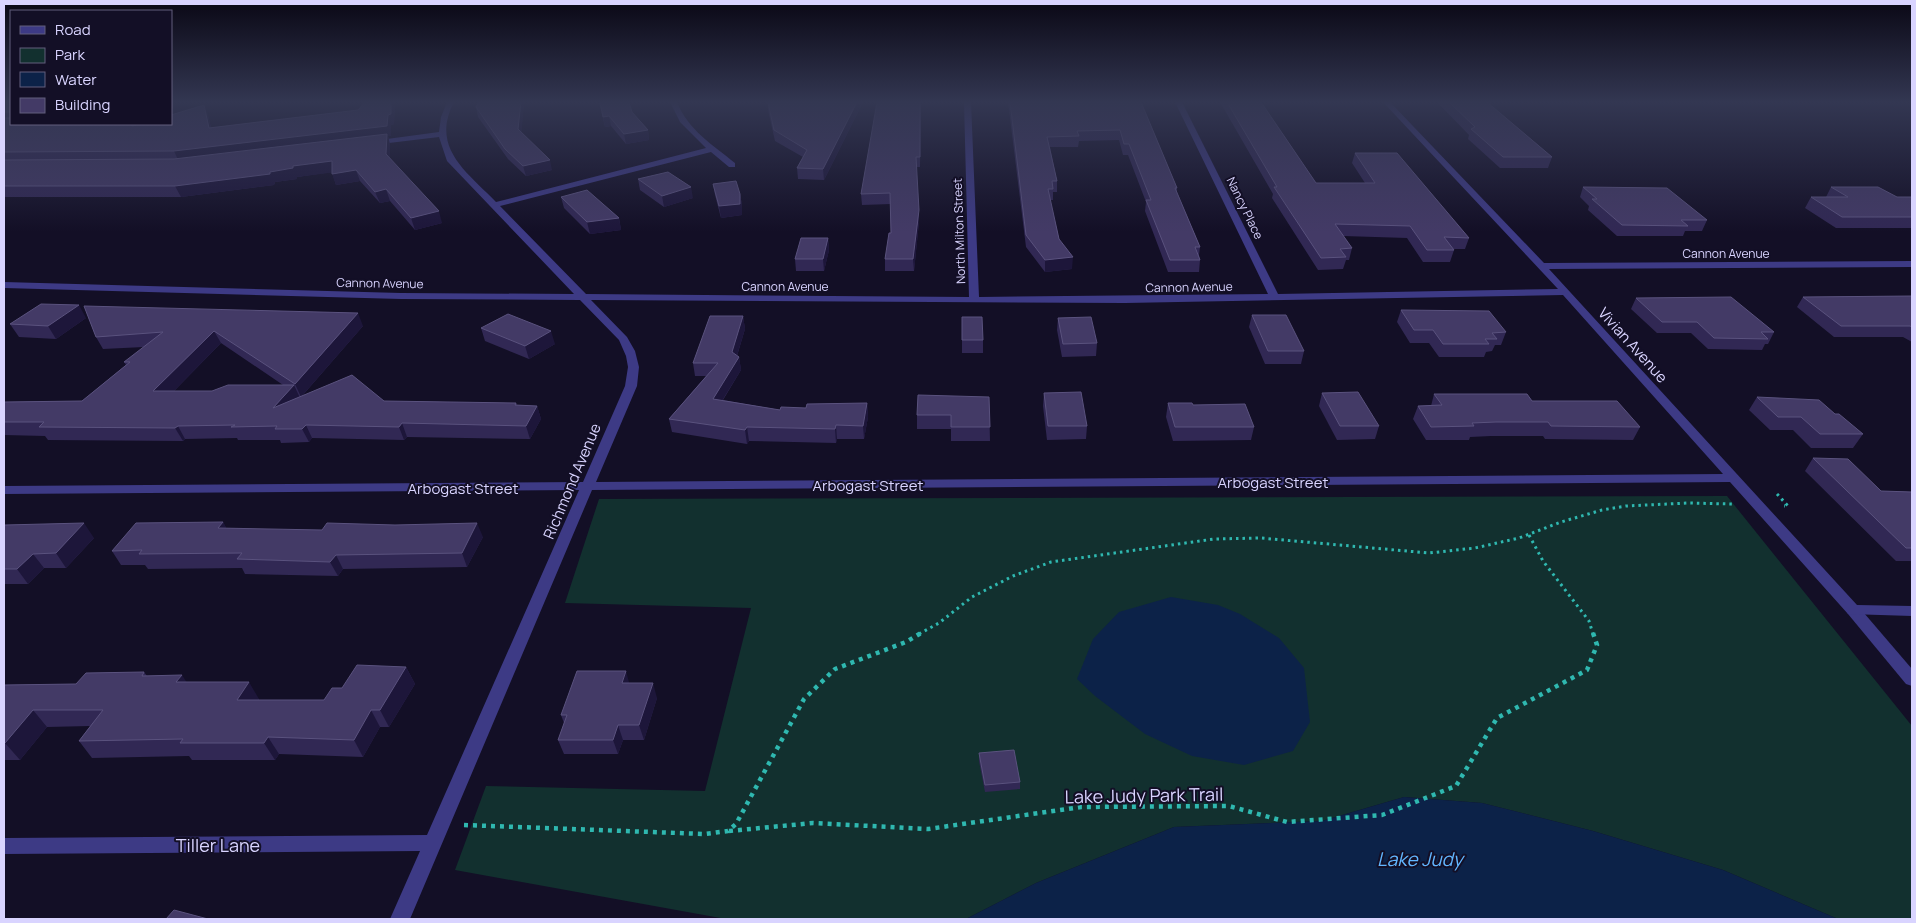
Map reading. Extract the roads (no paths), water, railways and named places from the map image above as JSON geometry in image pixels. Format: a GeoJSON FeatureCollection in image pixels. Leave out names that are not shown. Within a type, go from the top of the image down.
{"type":"FeatureCollection","features":[{"type":"Feature","properties":{"kind":"street","name":"Richmond Avenue"},"geometry":{"type":"LineString","coordinates":[[400,919],[630,386],[635,370],[633,355],[622,338],[450,159],[444,145]]}},
{"type":"Feature","properties":{"kind":"street"},"geometry":{"type":"LineString","coordinates":[[709,145],[732,165]]}},
{"type":"Feature","properties":{"kind":"street","name":"North Milton Street"},"geometry":{"type":"LineString","coordinates":[[969,145],[974,300]]}},
{"type":"Feature","properties":{"kind":"street","name":"Nancy Place"},"geometry":{"type":"LineString","coordinates":[[1199,145],[1275,298]]}},
{"type":"Feature","properties":{"kind":"street","name":"Vivian Avenue"},"geometry":{"type":"LineString","coordinates":[[1426,145],[1566,292],[1854,610],[1912,680]]}},
{"type":"Feature","properties":{"kind":"street"},"geometry":{"type":"LineString","coordinates":[[493,205],[713,149]]}},
{"type":"Feature","properties":{"kind":"street","name":"Cannon Avenue"},"geometry":{"type":"LineString","coordinates":[[1540,266],[1912,264]]}},
{"type":"Feature","properties":{"kind":"street","name":"Cannon Avenue"},"geometry":{"type":"LineString","coordinates":[[4,285],[284,294],[974,300],[1275,298],[1566,292]]}},
{"type":"Feature","properties":{"kind":"street"},"geometry":{"type":"LineString","coordinates":[[4,295],[20,285]]}},
{"type":"Feature","properties":{"kind":"street","name":"Arbogast Street"},"geometry":{"type":"LineString","coordinates":[[4,490],[586,488],[1733,478]]}},
{"type":"Feature","properties":{"kind":"street"},"geometry":{"type":"LineString","coordinates":[[1854,610],[1912,611]]}},
{"type":"Feature","properties":{"kind":"street","name":"Tiller Lane"},"geometry":{"type":"LineString","coordinates":[[4,846],[433,843]]}},
{"type":"Feature","properties":{"kind":"water"},"geometry":{"type":"Polygon","coordinates":[[[1171,597],[1218,605],[1240,614],[1279,638],[1304,668],[1310,722],[1293,751],[1244,765],[1192,756],[1145,734],[1095,696],[1077,679],[1093,639],[1119,612],[1171,597]]]}},
{"type":"Feature","properties":{"kind":"water","name":"Lake Judy"},"geometry":{"type":"Polygon","coordinates":[[[1404,797],[1482,803],[1593,831],[1723,870],[1838,919],[966,919],[1036,883],[1174,827],[1322,821],[1404,797]]]}}]}
